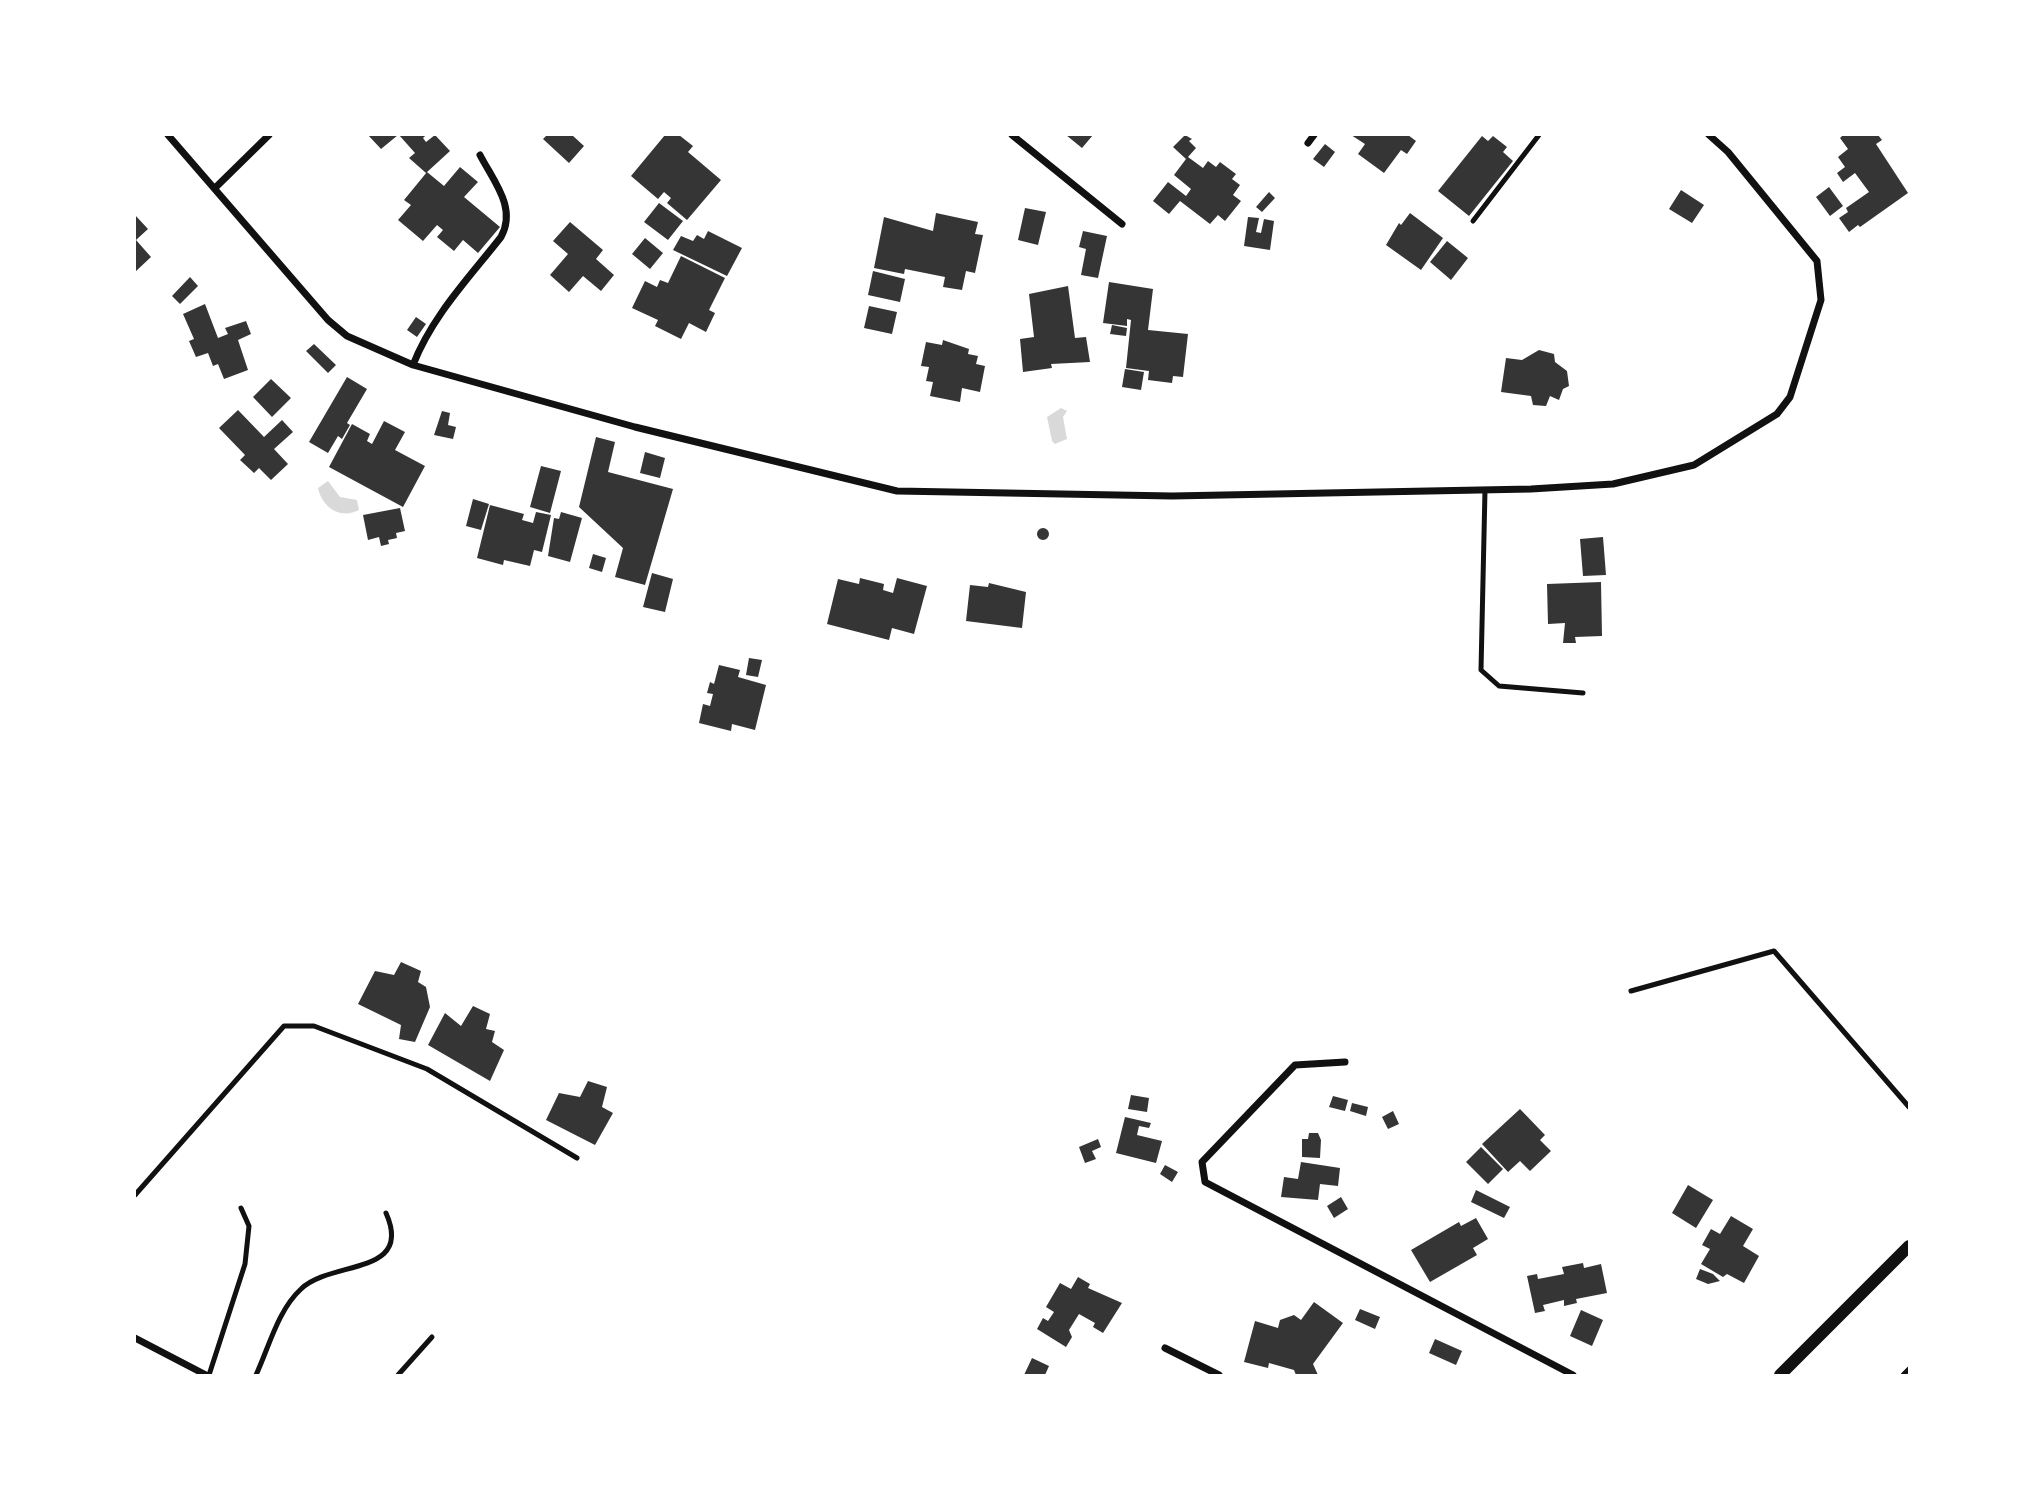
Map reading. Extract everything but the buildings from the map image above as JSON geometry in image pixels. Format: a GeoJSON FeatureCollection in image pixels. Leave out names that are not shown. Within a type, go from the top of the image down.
{"type":"FeatureCollection","features":[{"type":"Feature","properties":{"kind":"street"},"geometry":{"type":"LineString","coordinates":[[168,135],[216,187],[328,320],[347,336],[413,365],[635,427],[853,483],[897,491],[1172,496],[1485,490],[1613,484],[1694,465],[1777,414],[1790,397],[1822,300],[1817,261],[1728,152],[1709,135]]}},
{"type":"Feature","properties":{"kind":"street"},"geometry":{"type":"LineString","coordinates":[[216,187],[269,135]]}},
{"type":"Feature","properties":{"kind":"street"},"geometry":{"type":"LineString","coordinates":[[1012,135],[1122,224]]}},
{"type":"Feature","properties":{"kind":"street"},"geometry":{"type":"LineString","coordinates":[[1308,142],[1314,135]]}},
{"type":"Feature","properties":{"kind":"street"},"geometry":{"type":"LineString","coordinates":[[413,365],[422,341],[508,224],[508,209],[480,155]]}},
{"type":"Feature","properties":{"kind":"street"},"geometry":{"type":"LineString","coordinates":[[1345,1062],[1295,1065],[1202,1162],[1205,1182],[1573,1375]]}},
{"type":"Feature","properties":{"kind":"street"},"geometry":{"type":"LineString","coordinates":[[1780,1375],[1909,1246]]}},
{"type":"Feature","properties":{"kind":"street"},"geometry":{"type":"LineString","coordinates":[[135,1338],[207,1375]]}},
{"type":"Feature","properties":{"kind":"street"},"geometry":{"type":"LineString","coordinates":[[1165,1348],[1219,1375]]}},
{"type":"Feature","properties":{"kind":"lane"},"geometry":{"type":"LineString","coordinates":[[1473,221],[1539,135]]}},
{"type":"Feature","properties":{"kind":"lane"},"geometry":{"type":"LineString","coordinates":[[1485,490],[1481,670],[1499,686],[1583,693]]}},
{"type":"Feature","properties":{"kind":"lane"},"geometry":{"type":"LineString","coordinates":[[1631,991],[1774,951],[1909,1107]]}},
{"type":"Feature","properties":{"kind":"lane"},"geometry":{"type":"LineString","coordinates":[[135,1195],[284,1026],[314,1026],[426,1069],[577,1158]]}},
{"type":"Feature","properties":{"kind":"lane"},"geometry":{"type":"LineString","coordinates":[[207,1375],[245,1265],[249,1226],[241,1208]]}},
{"type":"Feature","properties":{"kind":"lane"},"geometry":{"type":"LineString","coordinates":[[256,1375],[288,1302],[303,1286],[324,1274],[379,1259],[390,1246],[393,1230],[386,1213]]}},
{"type":"Feature","properties":{"kind":"lane"},"geometry":{"type":"LineString","coordinates":[[398,1375],[432,1337]]}},
{"type":"Feature","properties":{"kind":"lane"},"geometry":{"type":"LineString","coordinates":[[1903,1375],[1909,1368]]}},
{"type":"Feature","properties":{"kind":"shaded area"},"geometry":{"type":"Polygon","coordinates":[[[1061,408],[1067,411],[1063,417],[1067,439],[1055,444],[1047,417],[1061,408]]]}},
{"type":"Feature","properties":{"kind":"shaded area"},"geometry":{"type":"Polygon","coordinates":[[[328,481],[340,497],[357,500],[359,510],[345,513],[328,506],[318,488],[328,481]]]}}]}
